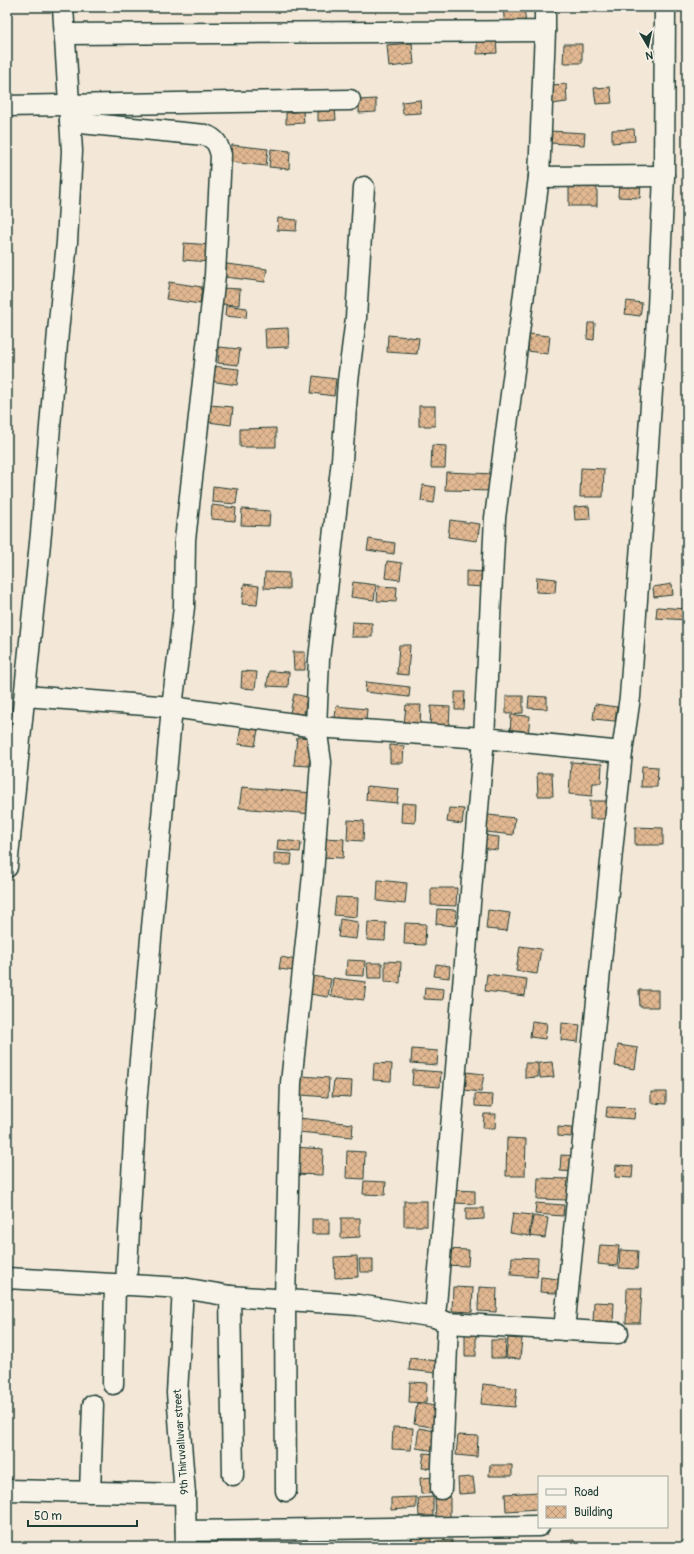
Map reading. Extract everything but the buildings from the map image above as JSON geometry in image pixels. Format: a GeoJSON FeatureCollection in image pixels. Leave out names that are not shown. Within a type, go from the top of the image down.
{"type":"FeatureCollection","features":[{"type":"Feature","properties":{"kind":"street"},"geometry":{"type":"LineString","coordinates":[[7,867],[11,796],[25,696],[42,533],[57,340],[68,242],[72,151],[63,7]]}},
{"type":"Feature","properties":{"kind":"street"},"geometry":{"type":"LineString","coordinates":[[441,1489],[441,1320],[484,738],[495,518],[539,177],[545,7]]}},
{"type":"Feature","properties":{"kind":"street"},"geometry":{"type":"LineString","coordinates":[[564,1330],[622,752],[631,689],[658,307],[664,176],[664,7]]}},
{"type":"Feature","properties":{"kind":"street"},"geometry":{"type":"LineString","coordinates":[[64,34],[545,31]]}},
{"type":"Feature","properties":{"kind":"street"},"geometry":{"type":"LineString","coordinates":[[70,113],[350,100]]}},
{"type":"Feature","properties":{"kind":"street"},"geometry":{"type":"LineString","coordinates":[[7,106],[70,113],[205,135],[214,139],[218,145],[221,155],[215,275],[185,540],[184,607],[172,707],[120,1285],[113,1384]]}},
{"type":"Feature","properties":{"kind":"street"},"geometry":{"type":"LineString","coordinates":[[539,177],[664,176]]}},
{"type":"Feature","properties":{"kind":"street"},"geometry":{"type":"LineString","coordinates":[[286,1491],[285,1298],[291,1083],[313,875],[321,762],[316,727],[319,659],[342,460],[348,381],[356,318],[364,187]]}},
{"type":"Feature","properties":{"kind":"street"},"geometry":{"type":"LineString","coordinates":[[25,696],[172,707],[316,727],[484,738],[622,752]]}},
{"type":"Feature","properties":{"kind":"street"},"geometry":{"type":"LineString","coordinates":[[7,1278],[183,1288],[230,1296],[285,1298],[358,1305],[441,1320],[564,1330],[618,1332]]}},
{"type":"Feature","properties":{"kind":"street","name":"9th Thiruvalluvar street"},"geometry":{"type":"LineString","coordinates":[[183,1288],[177,1393],[185,1494],[186,1539]]}},
{"type":"Feature","properties":{"kind":"street"},"geometry":{"type":"LineString","coordinates":[[230,1296],[233,1475]]}},
{"type":"Feature","properties":{"kind":"street"},"geometry":{"type":"LineString","coordinates":[[90,1492],[93,1405]]}},
{"type":"Feature","properties":{"kind":"street"},"geometry":{"type":"LineString","coordinates":[[7,1490],[185,1494]]}},
{"type":"Feature","properties":{"kind":"street"},"geometry":{"type":"LineString","coordinates":[[186,1539],[538,1526]]}}]}
